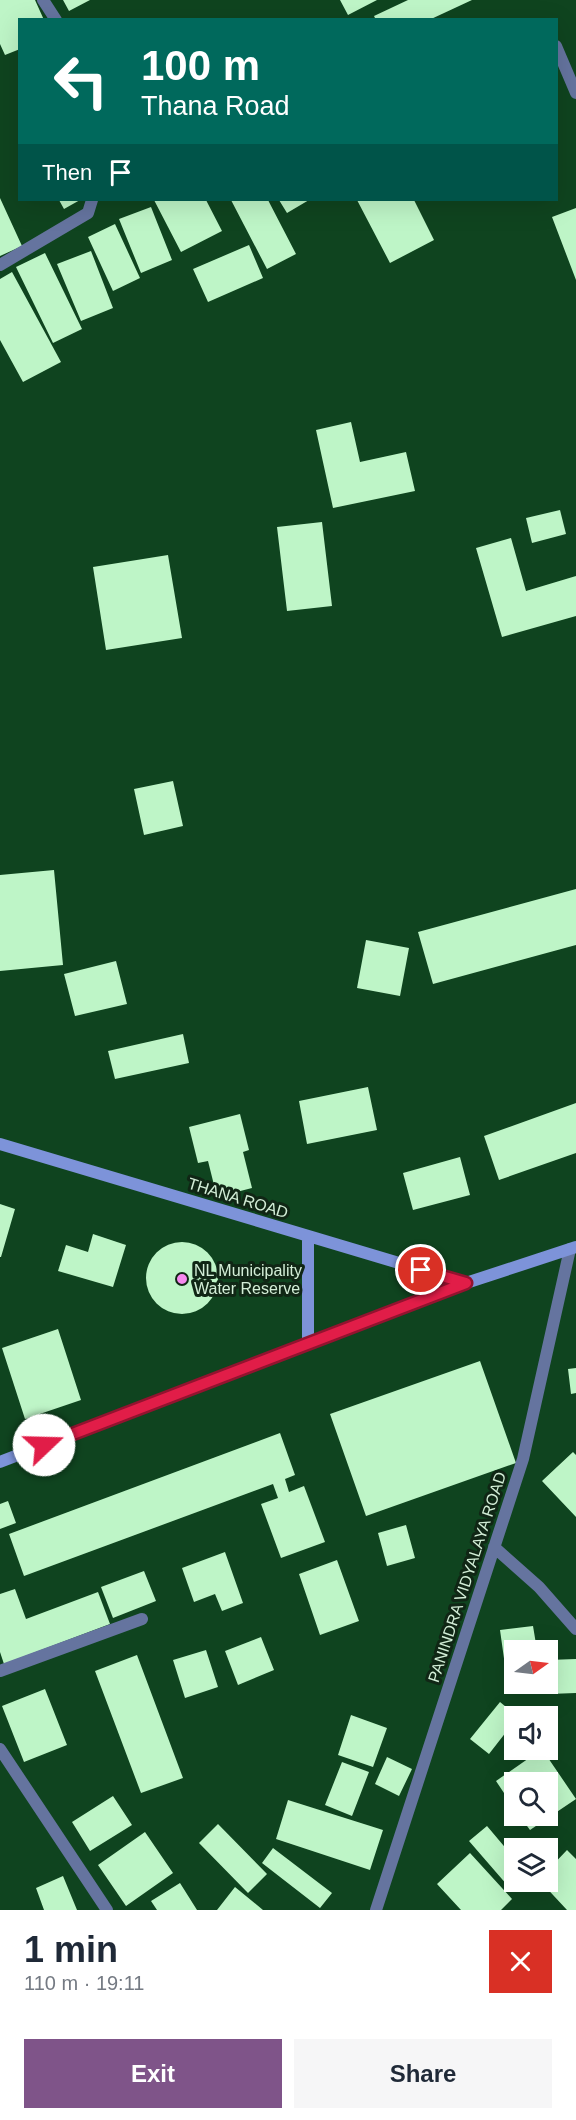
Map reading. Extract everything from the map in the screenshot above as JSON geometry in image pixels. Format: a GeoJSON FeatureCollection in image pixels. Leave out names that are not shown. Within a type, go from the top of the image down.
{"type":"FeatureCollection","features":[{"type":"Feature","properties":{"kind":"street"},"geometry":{"type":"LineString","coordinates":[[43,0],[55,18]]}},
{"type":"Feature","properties":{"kind":"street"},"geometry":{"type":"LineString","coordinates":[[558,51],[576,93]]}},
{"type":"Feature","properties":{"kind":"street"},"geometry":{"type":"LineString","coordinates":[[0,265],[88,213],[92,201]]}},
{"type":"Feature","properties":{"kind":"street","name":"THANA ROAD"},"geometry":{"type":"LineString","coordinates":[[0,1144],[466,1283]]}},
{"type":"Feature","properties":{"kind":"street"},"geometry":{"type":"LineString","coordinates":[[308,1237],[308,1344]]}},
{"type":"Feature","properties":{"kind":"street"},"geometry":{"type":"LineString","coordinates":[[0,1462],[466,1283],[573,1248]]}},
{"type":"Feature","properties":{"kind":"street","name":"PANINDRA VIDYALAYA ROAD"},"geometry":{"type":"LineString","coordinates":[[376,1910],[523,1459],[573,1248]]}},
{"type":"Feature","properties":{"kind":"street"},"geometry":{"type":"LineString","coordinates":[[494,1547],[539,1587],[576,1629]]}},
{"type":"Feature","properties":{"kind":"street"},"geometry":{"type":"LineString","coordinates":[[0,1671],[142,1619]]}},
{"type":"Feature","properties":{"kind":"street"},"geometry":{"type":"LineString","coordinates":[[0,1749],[107,1910]]}},
{"type":"Feature","properties":{"kind":"building"},"geometry":{"type":"Polygon","coordinates":[[[0,0],[35,0],[43,18],[18,18],[18,50],[5,55],[0,44],[0,0]]]}},
{"type":"Feature","properties":{"kind":"building"},"geometry":{"type":"Polygon","coordinates":[[[63,0],[90,0],[69,11],[63,0]]]}},
{"type":"Feature","properties":{"kind":"building"},"geometry":{"type":"Polygon","coordinates":[[[340,0],[377,0],[348,15],[340,0]]]}},
{"type":"Feature","properties":{"kind":"building"},"geometry":{"type":"Polygon","coordinates":[[[408,0],[472,0],[433,18],[375,18],[374,16],[408,0]]]}},
{"type":"Feature","properties":{"kind":"building"},"geometry":{"type":"Polygon","coordinates":[[[0,198],[22,246],[0,256],[0,198]]]}},
{"type":"Feature","properties":{"kind":"building"},"geometry":{"type":"Polygon","coordinates":[[[60,201],[78,201],[64,209],[60,201]]]}},
{"type":"Feature","properties":{"kind":"building"},"geometry":{"type":"Polygon","coordinates":[[[155,201],[207,201],[222,231],[181,252],[155,201]]]}},
{"type":"Feature","properties":{"kind":"building"},"geometry":{"type":"Polygon","coordinates":[[[232,201],[269,201],[296,254],[267,269],[232,201]]]}},
{"type":"Feature","properties":{"kind":"building"},"geometry":{"type":"Polygon","coordinates":[[[280,201],[307,201],[287,213],[280,201]]]}},
{"type":"Feature","properties":{"kind":"building"},"geometry":{"type":"Polygon","coordinates":[[[358,201],[414,201],[434,240],[390,263],[358,201]]]}},
{"type":"Feature","properties":{"kind":"building"},"geometry":{"type":"Polygon","coordinates":[[[151,207],[172,260],[141,273],[119,219],[151,207]]]}},
{"type":"Feature","properties":{"kind":"building"},"geometry":{"type":"Polygon","coordinates":[[[576,208],[576,280],[552,217],[576,208]]]}},
{"type":"Feature","properties":{"kind":"building"},"geometry":{"type":"Polygon","coordinates":[[[115,224],[140,278],[113,291],[88,237],[115,224]]]}},
{"type":"Feature","properties":{"kind":"building"},"geometry":{"type":"Polygon","coordinates":[[[249,245],[263,278],[208,302],[193,269],[249,245]]]}},
{"type":"Feature","properties":{"kind":"building"},"geometry":{"type":"Polygon","coordinates":[[[91,251],[113,308],[81,321],[57,264],[91,251]]]}},
{"type":"Feature","properties":{"kind":"building"},"geometry":{"type":"Polygon","coordinates":[[[45,253],[82,329],[53,343],[16,267],[45,253]]]}},
{"type":"Feature","properties":{"kind":"building"},"geometry":{"type":"Polygon","coordinates":[[[12,272],[61,362],[23,382],[0,340],[0,279],[12,272]]]}},
{"type":"Feature","properties":{"kind":"building"},"geometry":{"type":"Polygon","coordinates":[[[351,422],[360,462],[406,452],[415,491],[333,508],[316,430],[351,422]]]}},
{"type":"Feature","properties":{"kind":"building"},"geometry":{"type":"Polygon","coordinates":[[[560,510],[566,534],[532,543],[526,518],[560,510]]]}},
{"type":"Feature","properties":{"kind":"building"},"geometry":{"type":"Polygon","coordinates":[[[322,522],[332,606],[287,611],[277,527],[322,522]]]}},
{"type":"Feature","properties":{"kind":"building"},"geometry":{"type":"Polygon","coordinates":[[[511,538],[526,591],[576,576],[576,616],[502,637],[476,548],[511,538]]]}},
{"type":"Feature","properties":{"kind":"building"},"geometry":{"type":"Polygon","coordinates":[[[168,555],[182,638],[106,650],[93,567],[168,555]]]}},
{"type":"Feature","properties":{"kind":"building"},"geometry":{"type":"Polygon","coordinates":[[[173,781],[183,826],[144,835],[134,789],[173,781]]]}},
{"type":"Feature","properties":{"kind":"building"},"geometry":{"type":"Polygon","coordinates":[[[54,870],[63,965],[0,971],[0,875],[54,870]]]}},
{"type":"Feature","properties":{"kind":"building"},"geometry":{"type":"Polygon","coordinates":[[[576,889],[576,945],[433,984],[418,932],[576,889]]]}},
{"type":"Feature","properties":{"kind":"building"},"geometry":{"type":"Polygon","coordinates":[[[366,940],[409,948],[400,996],[357,988],[366,940]]]}},
{"type":"Feature","properties":{"kind":"building"},"geometry":{"type":"Polygon","coordinates":[[[116,961],[127,1004],[75,1016],[64,974],[116,961]]]}},
{"type":"Feature","properties":{"kind":"building"},"geometry":{"type":"Polygon","coordinates":[[[183,1034],[189,1063],[115,1079],[108,1051],[183,1034]]]}},
{"type":"Feature","properties":{"kind":"building"},"geometry":{"type":"Polygon","coordinates":[[[368,1087],[377,1130],[307,1144],[299,1101],[368,1087]]]}},
{"type":"Feature","properties":{"kind":"building"},"geometry":{"type":"Polygon","coordinates":[[[576,1103],[576,1153],[499,1180],[484,1136],[576,1103]]]}},
{"type":"Feature","properties":{"kind":"building"},"geometry":{"type":"Polygon","coordinates":[[[240,1114],[249,1150],[243,1152],[252,1188],[217,1197],[208,1161],[198,1163],[189,1127],[240,1114]]]}},
{"type":"Feature","properties":{"kind":"building"},"geometry":{"type":"Polygon","coordinates":[[[460,1157],[470,1195],[413,1210],[403,1173],[460,1157]]]}},
{"type":"Feature","properties":{"kind":"building"},"geometry":{"type":"Polygon","coordinates":[[[0,1204],[15,1209],[1,1257],[0,1257],[0,1204]]]}},
{"type":"Feature","properties":{"kind":"building"},"geometry":{"type":"Polygon","coordinates":[[[93,1234],[126,1245],[113,1287],[58,1271],[66,1245],[88,1252],[93,1234]]]}},
{"type":"Feature","properties":{"kind":"building","name":"NL Municipality Water Reserve"},"geometry":{"type":"Polygon","coordinates":[[[189,1242],[208,1252],[216,1264],[218,1278],[216,1292],[208,1304],[196,1312],[175,1314],[156,1304],[148,1292],[146,1271],[156,1252],[168,1244],[189,1242]]]}},
{"type":"Feature","properties":{"kind":"building"},"geometry":{"type":"Polygon","coordinates":[[[58,1329],[81,1400],[25,1419],[2,1348],[58,1329]]]}},
{"type":"Feature","properties":{"kind":"building"},"geometry":{"type":"Polygon","coordinates":[[[480,1361],[516,1463],[366,1516],[330,1414],[480,1361]]]}},
{"type":"Feature","properties":{"kind":"building"},"geometry":{"type":"Polygon","coordinates":[[[576,1368],[576,1393],[571,1394],[568,1369],[576,1368]]]}},
{"type":"Feature","properties":{"kind":"building"},"geometry":{"type":"Polygon","coordinates":[[[280,1433],[295,1475],[285,1479],[289,1492],[304,1486],[325,1542],[281,1558],[261,1504],[278,1498],[273,1484],[24,1576],[9,1534],[280,1433]]]}},
{"type":"Feature","properties":{"kind":"building"},"geometry":{"type":"Polygon","coordinates":[[[573,1452],[576,1455],[576,1517],[542,1481],[573,1452]]]}},
{"type":"Feature","properties":{"kind":"building"},"geometry":{"type":"Polygon","coordinates":[[[8,1501],[16,1523],[0,1529],[0,1504],[8,1501]]]}},
{"type":"Feature","properties":{"kind":"building"},"geometry":{"type":"Polygon","coordinates":[[[406,1525],[415,1558],[387,1566],[378,1533],[406,1525]]]}},
{"type":"Feature","properties":{"kind":"building"},"geometry":{"type":"Polygon","coordinates":[[[225,1552],[243,1603],[222,1611],[215,1594],[194,1602],[182,1568],[225,1552]]]}},
{"type":"Feature","properties":{"kind":"building"},"geometry":{"type":"Polygon","coordinates":[[[337,1560],[359,1621],[320,1635],[299,1574],[337,1560]]]}},
{"type":"Feature","properties":{"kind":"building"},"geometry":{"type":"Polygon","coordinates":[[[144,1571],[156,1601],[113,1618],[101,1587],[144,1571]]]}},
{"type":"Feature","properties":{"kind":"building"},"geometry":{"type":"Polygon","coordinates":[[[15,1589],[26,1619],[98,1592],[110,1624],[4,1664],[0,1652],[0,1594],[15,1589]]]}},
{"type":"Feature","properties":{"kind":"building"},"geometry":{"type":"Polygon","coordinates":[[[533,1626],[535,1640],[504,1640],[504,1658],[500,1630],[533,1626]]]}},
{"type":"Feature","properties":{"kind":"building"},"geometry":{"type":"Polygon","coordinates":[[[261,1637],[274,1670],[238,1685],[225,1651],[261,1637]]]}},
{"type":"Feature","properties":{"kind":"building"},"geometry":{"type":"Polygon","coordinates":[[[206,1650],[218,1687],[185,1698],[173,1660],[206,1650]]]}},
{"type":"Feature","properties":{"kind":"building"},"geometry":{"type":"Polygon","coordinates":[[[137,1655],[183,1778],[141,1793],[95,1671],[137,1655]]]}},
{"type":"Feature","properties":{"kind":"building"},"geometry":{"type":"Polygon","coordinates":[[[576,1659],[576,1693],[558,1694],[558,1660],[576,1659]]]}},
{"type":"Feature","properties":{"kind":"building"},"geometry":{"type":"Polygon","coordinates":[[[45,1689],[67,1745],[24,1762],[2,1706],[45,1689]]]}},
{"type":"Feature","properties":{"kind":"building"},"geometry":{"type":"Polygon","coordinates":[[[500,1702],[505,1706],[504,1735],[489,1754],[470,1739],[500,1702]]]}},
{"type":"Feature","properties":{"kind":"building"},"geometry":{"type":"Polygon","coordinates":[[[351,1715],[387,1728],[373,1767],[338,1755],[351,1715]]]}},
{"type":"Feature","properties":{"kind":"building"},"geometry":{"type":"Polygon","coordinates":[[[387,1757],[412,1769],[399,1796],[375,1784],[387,1757]]]}},
{"type":"Feature","properties":{"kind":"building"},"geometry":{"type":"Polygon","coordinates":[[[526,1760],[549,1760],[558,1772],[509,1772],[526,1760]]]}},
{"type":"Feature","properties":{"kind":"building"},"geometry":{"type":"Polygon","coordinates":[[[342,1762],[369,1772],[352,1816],[325,1805],[342,1762]]]}},
{"type":"Feature","properties":{"kind":"building"},"geometry":{"type":"Polygon","coordinates":[[[558,1773],[576,1799],[558,1811],[558,1773]]]}},
{"type":"Feature","properties":{"kind":"building"},"geometry":{"type":"Polygon","coordinates":[[[504,1775],[504,1793],[496,1781],[504,1775]]]}},
{"type":"Feature","properties":{"kind":"building"},"geometry":{"type":"Polygon","coordinates":[[[113,1796],[132,1825],[90,1851],[72,1822],[113,1796]]]}},
{"type":"Feature","properties":{"kind":"building"},"geometry":{"type":"Polygon","coordinates":[[[288,1800],[383,1830],[370,1870],[276,1839],[288,1800]]]}},
{"type":"Feature","properties":{"kind":"building"},"geometry":{"type":"Polygon","coordinates":[[[218,1824],[267,1874],[248,1893],[199,1843],[218,1824]]]}},
{"type":"Feature","properties":{"kind":"building"},"geometry":{"type":"Polygon","coordinates":[[[487,1826],[504,1846],[504,1881],[469,1841],[487,1826]]]}},
{"type":"Feature","properties":{"kind":"building"},"geometry":{"type":"Polygon","coordinates":[[[145,1832],[173,1873],[126,1906],[98,1865],[145,1832]]]}},
{"type":"Feature","properties":{"kind":"building"},"geometry":{"type":"Polygon","coordinates":[[[273,1848],[332,1893],[320,1908],[262,1863],[273,1848]]]}},
{"type":"Feature","properties":{"kind":"building"},"geometry":{"type":"Polygon","coordinates":[[[567,1850],[576,1859],[576,1910],[567,1910],[550,1892],[558,1892],[558,1859],[567,1850]]]}},
{"type":"Feature","properties":{"kind":"building"},"geometry":{"type":"Polygon","coordinates":[[[470,1853],[512,1899],[501,1910],[461,1910],[437,1884],[470,1853]]]}},
{"type":"Feature","properties":{"kind":"building"},"geometry":{"type":"Polygon","coordinates":[[[63,1876],[77,1910],[44,1910],[36,1888],[63,1876]]]}},
{"type":"Feature","properties":{"kind":"building"},"geometry":{"type":"Polygon","coordinates":[[[180,1883],[197,1910],[157,1910],[151,1901],[180,1883]]]}},
{"type":"Feature","properties":{"kind":"building"},"geometry":{"type":"Polygon","coordinates":[[[235,1887],[263,1910],[217,1910],[235,1887]]]}},
{"type":"Feature","properties":{"kind":"place","name":"NL Municipality Water Reserve"},"geometry":{"type":"Point","coordinates":[182,1279]}},
{"type":"Feature","properties":{"kind":"route"},"geometry":{"type":"LineString","coordinates":[[44,1445],[466,1283],[421,1270]]}}]}
